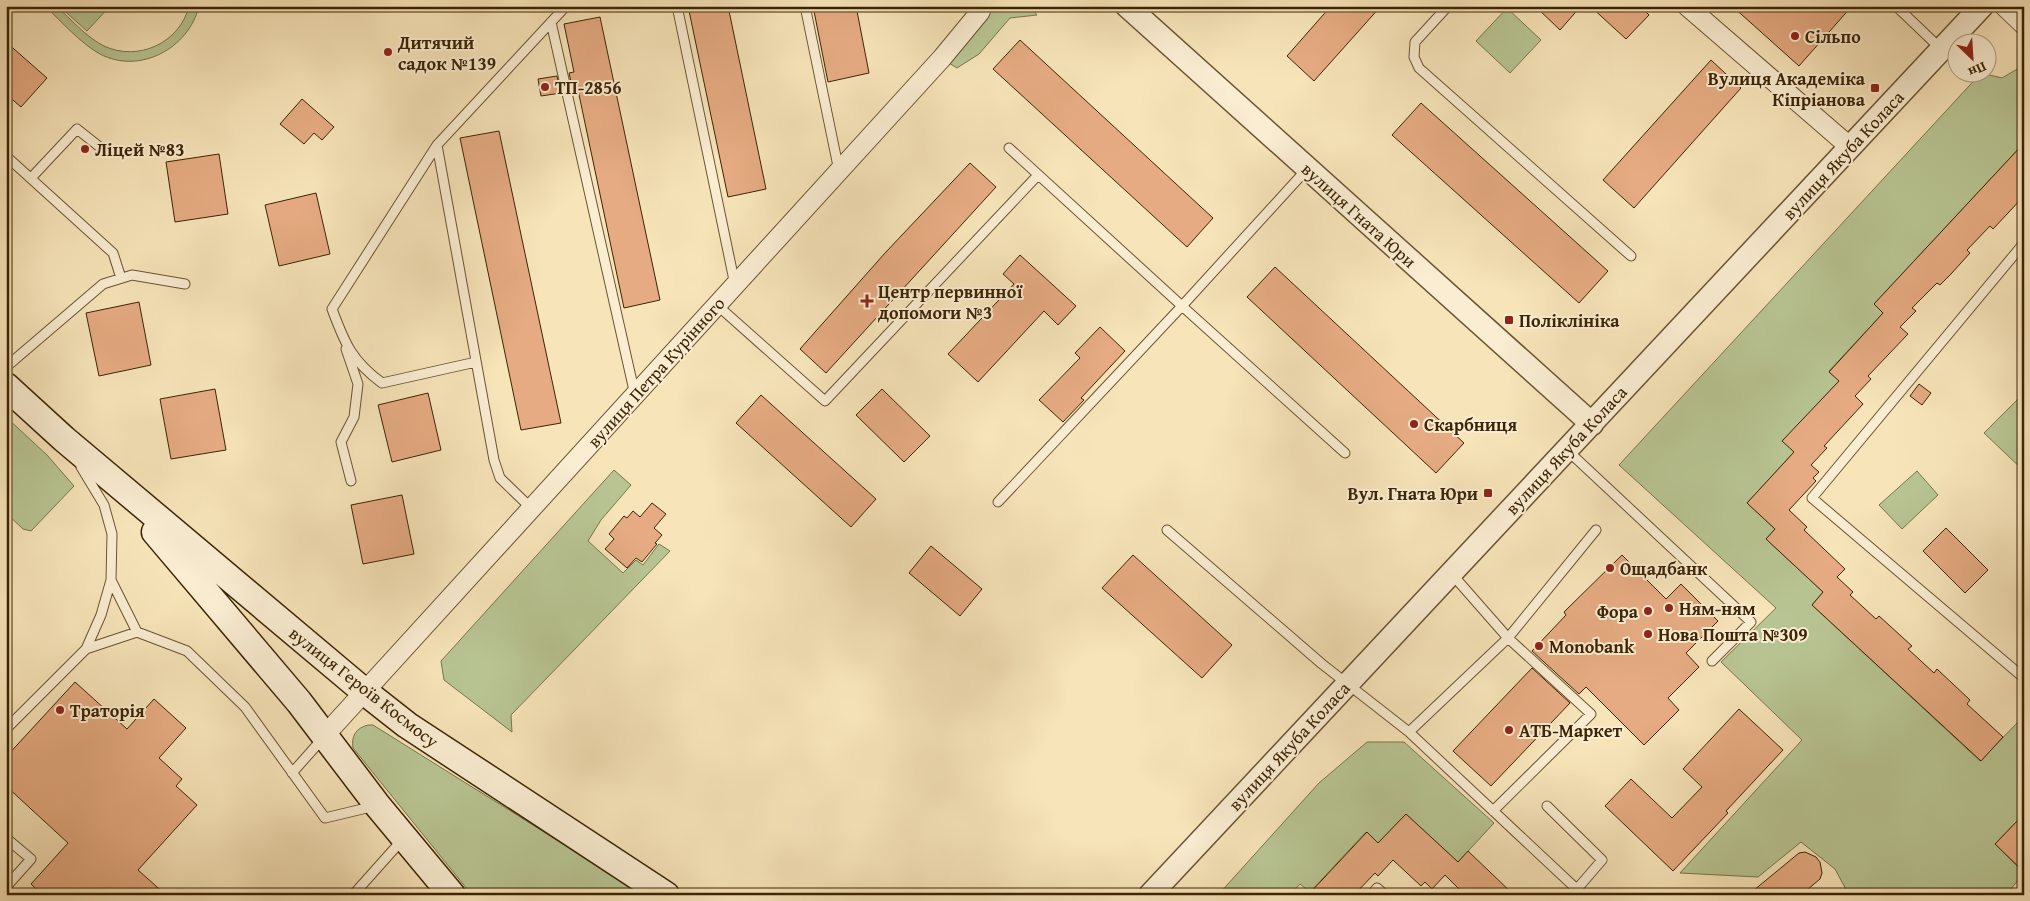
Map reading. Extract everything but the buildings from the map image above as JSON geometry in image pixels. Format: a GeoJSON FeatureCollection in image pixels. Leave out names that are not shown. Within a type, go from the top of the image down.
{"type":"FeatureCollection","features":[{"type":"Feature","properties":{"kind":"main road","name":"вулиця Героїв Космосу"},"geometry":{"type":"LineString","coordinates":[[6,386],[64,439],[365,692],[407,725],[666,895]]}},
{"type":"Feature","properties":{"kind":"main road","name":"вулиця Героїв Космосу"},"geometry":{"type":"LineString","coordinates":[[105,472],[326,735],[378,806],[452,895]]}},
{"type":"Feature","properties":{"kind":"street","name":"вулиця Петра Курінного"},"geometry":{"type":"LineString","coordinates":[[326,735],[942,58],[980,12],[982,6]]}},
{"type":"Feature","properties":{"kind":"street","name":"вулиця Гната Юри"},"geometry":{"type":"LineString","coordinates":[[1127,6],[1592,424]]}},
{"type":"Feature","properties":{"kind":"street"},"geometry":{"type":"LineString","coordinates":[[1687,6],[1850,148]]}},
{"type":"Feature","properties":{"kind":"street","name":"вулиця Якуба Коласа"},"geometry":{"type":"LineString","coordinates":[[1150,895],[1982,6]]}},
{"type":"Feature","properties":{"kind":"street"},"geometry":{"type":"LineString","coordinates":[[2004,6],[2024,25]]}},
{"type":"Feature","properties":{"kind":"lane"},"geometry":{"type":"LineString","coordinates":[[351,481],[341,442],[354,417],[358,384],[332,309],[437,145],[566,6]]}},
{"type":"Feature","properties":{"kind":"lane"},"geometry":{"type":"LineString","coordinates":[[677,6],[735,285]]}},
{"type":"Feature","properties":{"kind":"lane"},"geometry":{"type":"LineString","coordinates":[[805,6],[839,171]]}},
{"type":"Feature","properties":{"kind":"lane"},"geometry":{"type":"LineString","coordinates":[[1448,6],[1415,42],[1414,57],[1419,68],[1632,256]]}},
{"type":"Feature","properties":{"kind":"lane"},"geometry":{"type":"LineString","coordinates":[[1896,6],[1941,50]]}},
{"type":"Feature","properties":{"kind":"lane"},"geometry":{"type":"LineString","coordinates":[[551,22],[635,395]]}},
{"type":"Feature","properties":{"kind":"lane"},"geometry":{"type":"LineString","coordinates":[[31,178],[77,129],[101,148]]}},
{"type":"Feature","properties":{"kind":"lane"},"geometry":{"type":"LineString","coordinates":[[437,145],[494,460],[500,478],[532,509]]}},
{"type":"Feature","properties":{"kind":"lane"},"geometry":{"type":"LineString","coordinates":[[1009,148],[1345,452]]}},
{"type":"Feature","properties":{"kind":"lane"},"geometry":{"type":"LineString","coordinates":[[6,156],[114,252],[121,278]]}},
{"type":"Feature","properties":{"kind":"lane"},"geometry":{"type":"LineString","coordinates":[[998,502],[1182,306],[1307,169]]}},
{"type":"Feature","properties":{"kind":"lane"},"geometry":{"type":"LineString","coordinates":[[718,305],[825,402],[1038,175]]}},
{"type":"Feature","properties":{"kind":"lane"},"geometry":{"type":"LineString","coordinates":[[2024,244],[1812,498],[2024,678]]}},
{"type":"Feature","properties":{"kind":"lane"},"geometry":{"type":"LineString","coordinates":[[6,367],[103,284],[132,275],[185,284]]}},
{"type":"Feature","properties":{"kind":"lane"},"geometry":{"type":"LineString","coordinates":[[344,342],[364,370],[382,383],[476,362]]}},
{"type":"Feature","properties":{"kind":"lane"},"geometry":{"type":"LineString","coordinates":[[6,729],[86,649],[101,615],[111,580],[112,534],[107,514],[99,495],[64,439]]}},
{"type":"Feature","properties":{"kind":"lane"},"geometry":{"type":"LineString","coordinates":[[1566,449],[1751,622],[1712,661]]}},
{"type":"Feature","properties":{"kind":"lane"},"geometry":{"type":"LineString","coordinates":[[1167,530],[1347,685],[1409,732],[1580,892],[1602,860],[1547,806]]}},
{"type":"Feature","properties":{"kind":"lane"},"geometry":{"type":"LineString","coordinates":[[1409,732],[1508,638],[1596,530]]}},
{"type":"Feature","properties":{"kind":"lane"},"geometry":{"type":"LineString","coordinates":[[1451,573],[1508,638],[1591,714],[1493,811]]}},
{"type":"Feature","properties":{"kind":"lane"},"geometry":{"type":"LineString","coordinates":[[111,580],[137,632]]}},
{"type":"Feature","properties":{"kind":"lane"},"geometry":{"type":"LineString","coordinates":[[86,649],[137,632],[187,651],[245,707],[325,818],[378,806]]}},
{"type":"Feature","properties":{"kind":"lane"},"geometry":{"type":"LineString","coordinates":[[292,773],[326,735]]}},
{"type":"Feature","properties":{"kind":"lane"},"geometry":{"type":"LineString","coordinates":[[6,838],[31,859],[6,887]]}},
{"type":"Feature","properties":{"kind":"lane"},"geometry":{"type":"LineString","coordinates":[[353,895],[405,838]]}},
{"type":"Feature","properties":{"kind":"lane"},"geometry":{"type":"LineString","coordinates":[[1371,895],[1377,888],[1385,895]]}},
{"type":"Feature","properties":{"kind":"green space"},"geometry":{"type":"Polygon","coordinates":[[[45,6],[56,6],[85,33],[104,46],[130,52],[156,46],[167,39],[177,30],[189,6],[199,6],[194,21],[174,45],[161,54],[131,61],[115,60],[100,54],[78,38],[45,6]]]}},
{"type":"Feature","properties":{"kind":"green space"},"geometry":{"type":"Polygon","coordinates":[[[59,6],[110,6],[87,31],[59,6]]]}},
{"type":"Feature","properties":{"kind":"green space"},"geometry":{"type":"Polygon","coordinates":[[[985,6],[1030,6],[1037,15],[1010,18],[979,54],[957,68],[944,60],[985,6]]]}},
{"type":"Feature","properties":{"kind":"green space"},"geometry":{"type":"Polygon","coordinates":[[[1507,8],[1541,40],[1510,73],[1476,41],[1507,8]]]}},
{"type":"Feature","properties":{"kind":"green space"},"geometry":{"type":"Polygon","coordinates":[[[2024,65],[2024,143],[1874,304],[1883,313],[1829,371],[1839,381],[1783,441],[1794,452],[1747,503],[1775,529],[1766,539],[1823,592],[1812,605],[1980,761],[2024,716],[2024,814],[1995,844],[2024,873],[2006,895],[1849,895],[1835,869],[1801,842],[1758,877],[1680,873],[1802,740],[1721,662],[1776,608],[1619,465],[1973,82],[1998,82],[1998,77],[2002,78],[2024,65]]]}},
{"type":"Feature","properties":{"kind":"green space"},"geometry":{"type":"Polygon","coordinates":[[[2020,397],[2024,401],[2024,471],[1984,433],[2020,397]]]}},
{"type":"Feature","properties":{"kind":"green space"},"geometry":{"type":"Polygon","coordinates":[[[6,417],[47,455],[74,486],[31,531],[23,529],[6,513],[6,417]]]}},
{"type":"Feature","properties":{"kind":"green space"},"geometry":{"type":"Polygon","coordinates":[[[614,470],[631,485],[601,520],[588,541],[623,573],[636,560],[643,565],[659,544],[670,551],[511,715],[512,732],[444,680],[441,661],[614,470]]]}},
{"type":"Feature","properties":{"kind":"green space"},"geometry":{"type":"Polygon","coordinates":[[[1917,471],[1938,495],[1902,529],[1879,505],[1917,471]]]}},
{"type":"Feature","properties":{"kind":"green space"},"geometry":{"type":"Polygon","coordinates":[[[373,725],[645,895],[472,895],[353,748],[355,733],[360,728],[373,725]]]}},
{"type":"Feature","properties":{"kind":"green space"},"geometry":{"type":"Polygon","coordinates":[[[1367,742],[1404,742],[1494,823],[1458,862],[1406,814],[1378,843],[1366,832],[1310,892],[1300,884],[1290,895],[1218,895],[1319,783],[1367,742]]]}},
{"type":"Feature","properties":{"kind":"place","name":"Сільпо"},"geometry":{"type":"Point","coordinates":[1795,36]}},
{"type":"Feature","properties":{"kind":"place","name":"Дитячий садок №139"},"geometry":{"type":"Point","coordinates":[388,52]}},
{"type":"Feature","properties":{"kind":"place","name":"ТП-2856"},"geometry":{"type":"Point","coordinates":[545,87]}},
{"type":"Feature","properties":{"kind":"place","name":"Вулиця Академіка Кіпріанова"},"geometry":{"type":"Point","coordinates":[1875,88]}},
{"type":"Feature","properties":{"kind":"place","name":"Ліцей №83"},"geometry":{"type":"Point","coordinates":[85,149]}},
{"type":"Feature","properties":{"kind":"place","name":"Центр первинної допомоги №3"},"geometry":{"type":"Point","coordinates":[867,301]}},
{"type":"Feature","properties":{"kind":"place","name":"Поліклініка"},"geometry":{"type":"Point","coordinates":[1509,320]}},
{"type":"Feature","properties":{"kind":"place","name":"Скарбниця"},"geometry":{"type":"Point","coordinates":[1414,424]}},
{"type":"Feature","properties":{"kind":"place","name":"Вул. Гната Юри"},"geometry":{"type":"Point","coordinates":[1488,493]}},
{"type":"Feature","properties":{"kind":"place","name":"Ощадбанк"},"geometry":{"type":"Point","coordinates":[1610,568]}},
{"type":"Feature","properties":{"kind":"place","name":"Ням-ням"},"geometry":{"type":"Point","coordinates":[1669,608]}},
{"type":"Feature","properties":{"kind":"place","name":"Фора"},"geometry":{"type":"Point","coordinates":[1648,611]}},
{"type":"Feature","properties":{"kind":"place","name":"Нова Пошта №309"},"geometry":{"type":"Point","coordinates":[1648,634]}},
{"type":"Feature","properties":{"kind":"place","name":"Monobank"},"geometry":{"type":"Point","coordinates":[1539,646]}},
{"type":"Feature","properties":{"kind":"place","name":"Траторія"},"geometry":{"type":"Point","coordinates":[60,710]}},
{"type":"Feature","properties":{"kind":"place","name":"АТБ-Маркет"},"geometry":{"type":"Point","coordinates":[1509,730]}}]}
